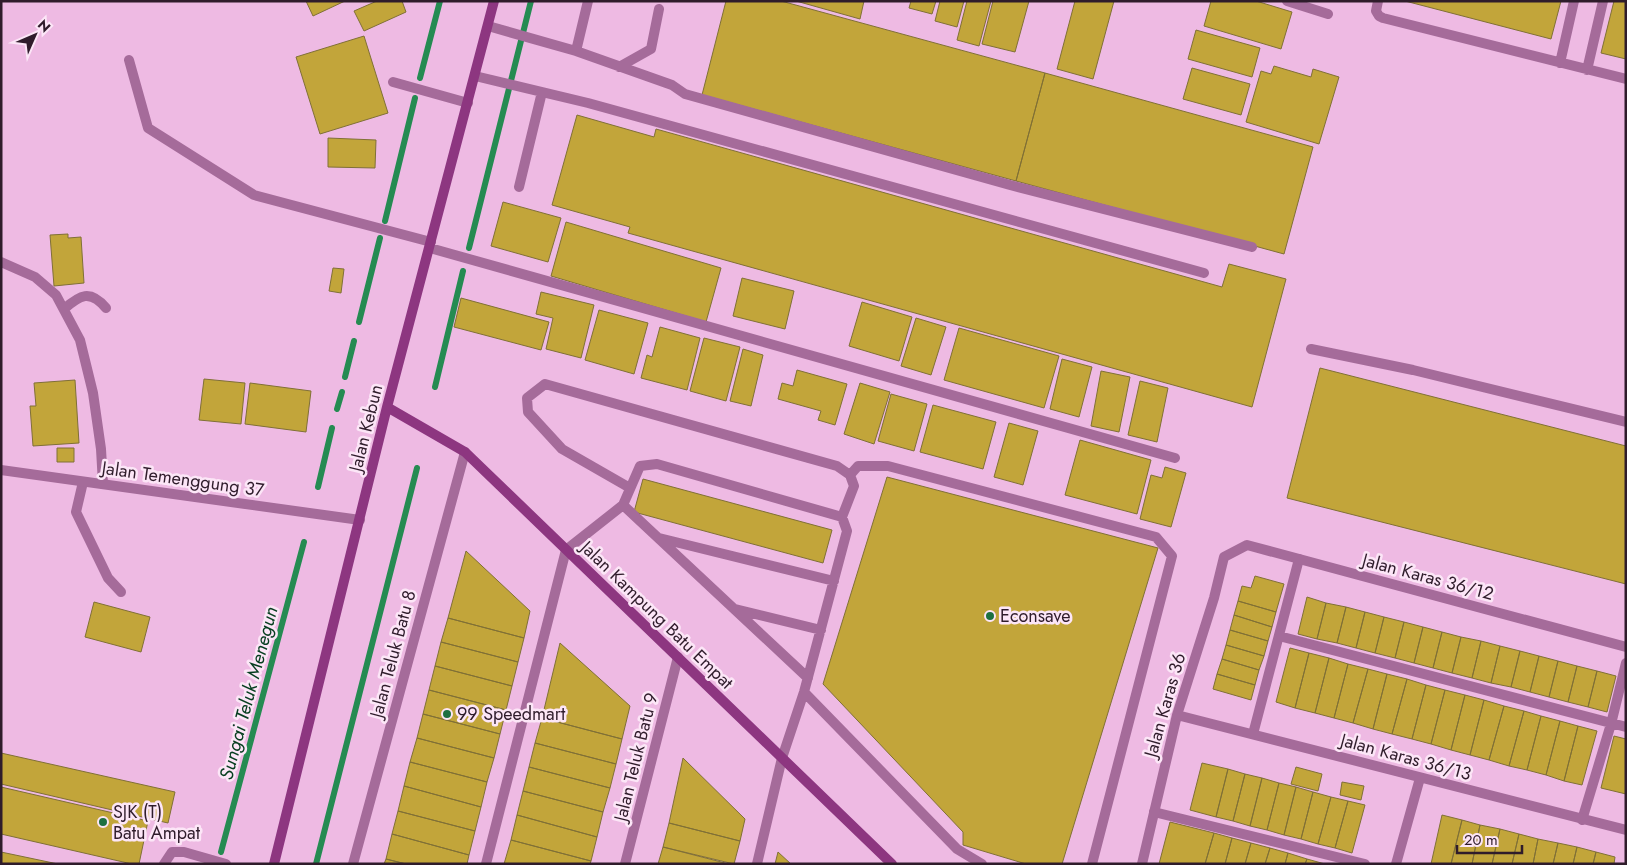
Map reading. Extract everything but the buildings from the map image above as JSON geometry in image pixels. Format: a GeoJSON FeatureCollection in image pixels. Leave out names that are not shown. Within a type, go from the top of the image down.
{"type":"FeatureCollection","features":[{"type":"Feature","properties":{"kind":"main road","name":"Jalan Kebun"},"geometry":{"type":"LineString","coordinates":[[274,864],[387,407],[494,1]]}},
{"type":"Feature","properties":{"kind":"main road","name":"Jalan Kampung Batu Empat"},"geometry":{"type":"LineString","coordinates":[[387,407],[465,452],[892,864]]}},
{"type":"Feature","properties":{"kind":"street"},"geometry":{"type":"LineString","coordinates":[[576,51],[588,1]]}},
{"type":"Feature","properties":{"kind":"street"},"geometry":{"type":"LineString","coordinates":[[1287,1],[1328,14]]}},
{"type":"Feature","properties":{"kind":"street"},"geometry":{"type":"LineString","coordinates":[[1378,1],[1376,11],[1379,16],[1384,18],[1626,79]]}},
{"type":"Feature","properties":{"kind":"street"},"geometry":{"type":"LineString","coordinates":[[1560,63],[1574,1]]}},
{"type":"Feature","properties":{"kind":"street"},"geometry":{"type":"LineString","coordinates":[[1586,70],[1603,1]]}},
{"type":"Feature","properties":{"kind":"street"},"geometry":{"type":"LineString","coordinates":[[619,67],[651,49],[660,9]]}},
{"type":"Feature","properties":{"kind":"street"},"geometry":{"type":"LineString","coordinates":[[488,26],[576,51],[672,85],[684,94],[1010,185],[1252,247]]}},
{"type":"Feature","properties":{"kind":"street"},"geometry":{"type":"LineString","coordinates":[[129,60],[148,128],[254,195],[1175,458]]}},
{"type":"Feature","properties":{"kind":"street"},"geometry":{"type":"LineString","coordinates":[[475,76],[542,92],[1204,273]]}},
{"type":"Feature","properties":{"kind":"street"},"geometry":{"type":"LineString","coordinates":[[393,82],[468,103]]}},
{"type":"Feature","properties":{"kind":"street"},"geometry":{"type":"LineString","coordinates":[[519,187],[542,92]]}},
{"type":"Feature","properties":{"kind":"street"},"geometry":{"type":"LineString","coordinates":[[1,262],[34,277],[56,295],[80,340],[93,393],[101,449],[102,484]]}},
{"type":"Feature","properties":{"kind":"street"},"geometry":{"type":"LineString","coordinates":[[64,309],[78,297],[92,296],[99,300],[106,308]]}},
{"type":"Feature","properties":{"kind":"street"},"geometry":{"type":"LineString","coordinates":[[1311,349],[1413,370],[1626,422]]}},
{"type":"Feature","properties":{"kind":"street"},"geometry":{"type":"LineString","coordinates":[[630,488],[562,450],[528,412],[527,398],[544,384],[837,466],[850,475],[854,486],[842,517],[848,531],[804,692],[782,758],[757,864]]}},
{"type":"Feature","properties":{"kind":"street","name":"Jalan Teluk Batu 8"},"geometry":{"type":"LineString","coordinates":[[353,864],[465,452]]}},
{"type":"Feature","properties":{"kind":"street"},"geometry":{"type":"LineString","coordinates":[[486,864],[566,550],[623,505],[640,466],[657,464],[842,517]]}},
{"type":"Feature","properties":{"kind":"street"},"geometry":{"type":"LineString","coordinates":[[850,475],[858,466],[888,466],[1156,537],[1172,556],[1092,864]]}},
{"type":"Feature","properties":{"kind":"street","name":"Jalan Temenggung 37"},"geometry":{"type":"LineString","coordinates":[[1,470],[360,520]]}},
{"type":"Feature","properties":{"kind":"street"},"geometry":{"type":"LineString","coordinates":[[83,482],[76,512],[108,578],[121,592]]}},
{"type":"Feature","properties":{"kind":"street"},"geometry":{"type":"LineString","coordinates":[[623,505],[808,678]]}},
{"type":"Feature","properties":{"kind":"street"},"geometry":{"type":"LineString","coordinates":[[658,538],[834,581]]}},
{"type":"Feature","properties":{"kind":"street","name":"Jalan Karas 36/12"},"geometry":{"type":"LineString","coordinates":[[1224,557],[1248,545],[1626,646]]}},
{"type":"Feature","properties":{"kind":"street","name":"Jalan Karas 36"},"geometry":{"type":"LineString","coordinates":[[1142,864],[1177,715],[1214,598],[1224,557]]}},
{"type":"Feature","properties":{"kind":"street"},"geometry":{"type":"LineString","coordinates":[[1253,734],[1300,559]]}},
{"type":"Feature","properties":{"kind":"street"},"geometry":{"type":"LineString","coordinates":[[734,609],[821,630]]}},
{"type":"Feature","properties":{"kind":"street"},"geometry":{"type":"LineString","coordinates":[[1279,636],[1626,727]]}},
{"type":"Feature","properties":{"kind":"street","name":"Jalan Teluk Batu 9"},"geometry":{"type":"LineString","coordinates":[[625,864],[678,658]]}},
{"type":"Feature","properties":{"kind":"street"},"geometry":{"type":"LineString","coordinates":[[1582,820],[1611,724],[1626,663]]}},
{"type":"Feature","properties":{"kind":"street"},"geometry":{"type":"LineString","coordinates":[[804,692],[957,849],[982,864]]}},
{"type":"Feature","properties":{"kind":"street","name":"Jalan Karas 36/13"},"geometry":{"type":"LineString","coordinates":[[1177,715],[1626,830]]}},
{"type":"Feature","properties":{"kind":"street"},"geometry":{"type":"LineString","coordinates":[[1396,864],[1420,778]]}},
{"type":"Feature","properties":{"kind":"street"},"geometry":{"type":"LineString","coordinates":[[1154,812],[1365,864]]}},
{"type":"Feature","properties":{"kind":"street"},"geometry":{"type":"LineString","coordinates":[[164,864],[172,852],[184,852],[226,864]]}},
{"type":"Feature","properties":{"kind":"waterway","name":"Sungai Teluk Menegun"},"geometry":{"type":"LineString","coordinates":[[420,78],[440,1]]}},
{"type":"Feature","properties":{"kind":"waterway"},"geometry":{"type":"LineString","coordinates":[[469,248],[531,1]]}},
{"type":"Feature","properties":{"kind":"waterway","name":"Sungai Teluk Menegun"},"geometry":{"type":"LineString","coordinates":[[385,221],[415,98]]}},
{"type":"Feature","properties":{"kind":"waterway","name":"Sungai Teluk Menegun"},"geometry":{"type":"LineString","coordinates":[[359,322],[380,238]]}},
{"type":"Feature","properties":{"kind":"waterway"},"geometry":{"type":"LineString","coordinates":[[435,387],[463,271]]}},
{"type":"Feature","properties":{"kind":"waterway","name":"Sungai Teluk Menegun"},"geometry":{"type":"LineString","coordinates":[[345,377],[354,341]]}},
{"type":"Feature","properties":{"kind":"waterway","name":"Sungai Teluk Menegun"},"geometry":{"type":"LineString","coordinates":[[337,409],[342,392]]}},
{"type":"Feature","properties":{"kind":"waterway","name":"Sungai Teluk Menegun"},"geometry":{"type":"LineString","coordinates":[[318,487],[332,428]]}},
{"type":"Feature","properties":{"kind":"waterway"},"geometry":{"type":"LineString","coordinates":[[316,864],[417,468]]}},
{"type":"Feature","properties":{"kind":"waterway","name":"Sungai Teluk Menegun"},"geometry":{"type":"LineString","coordinates":[[221,852],[304,542]]}},
{"type":"Feature","properties":{"kind":"place","name":"Econsave"},"geometry":{"type":"Point","coordinates":[990,616]}},
{"type":"Feature","properties":{"kind":"place","name":"99 Speedmart"},"geometry":{"type":"Point","coordinates":[447,714]}},
{"type":"Feature","properties":{"kind":"place","name":"SJK (T) Batu Ampat"},"geometry":{"type":"Point","coordinates":[103,822]}}]}
